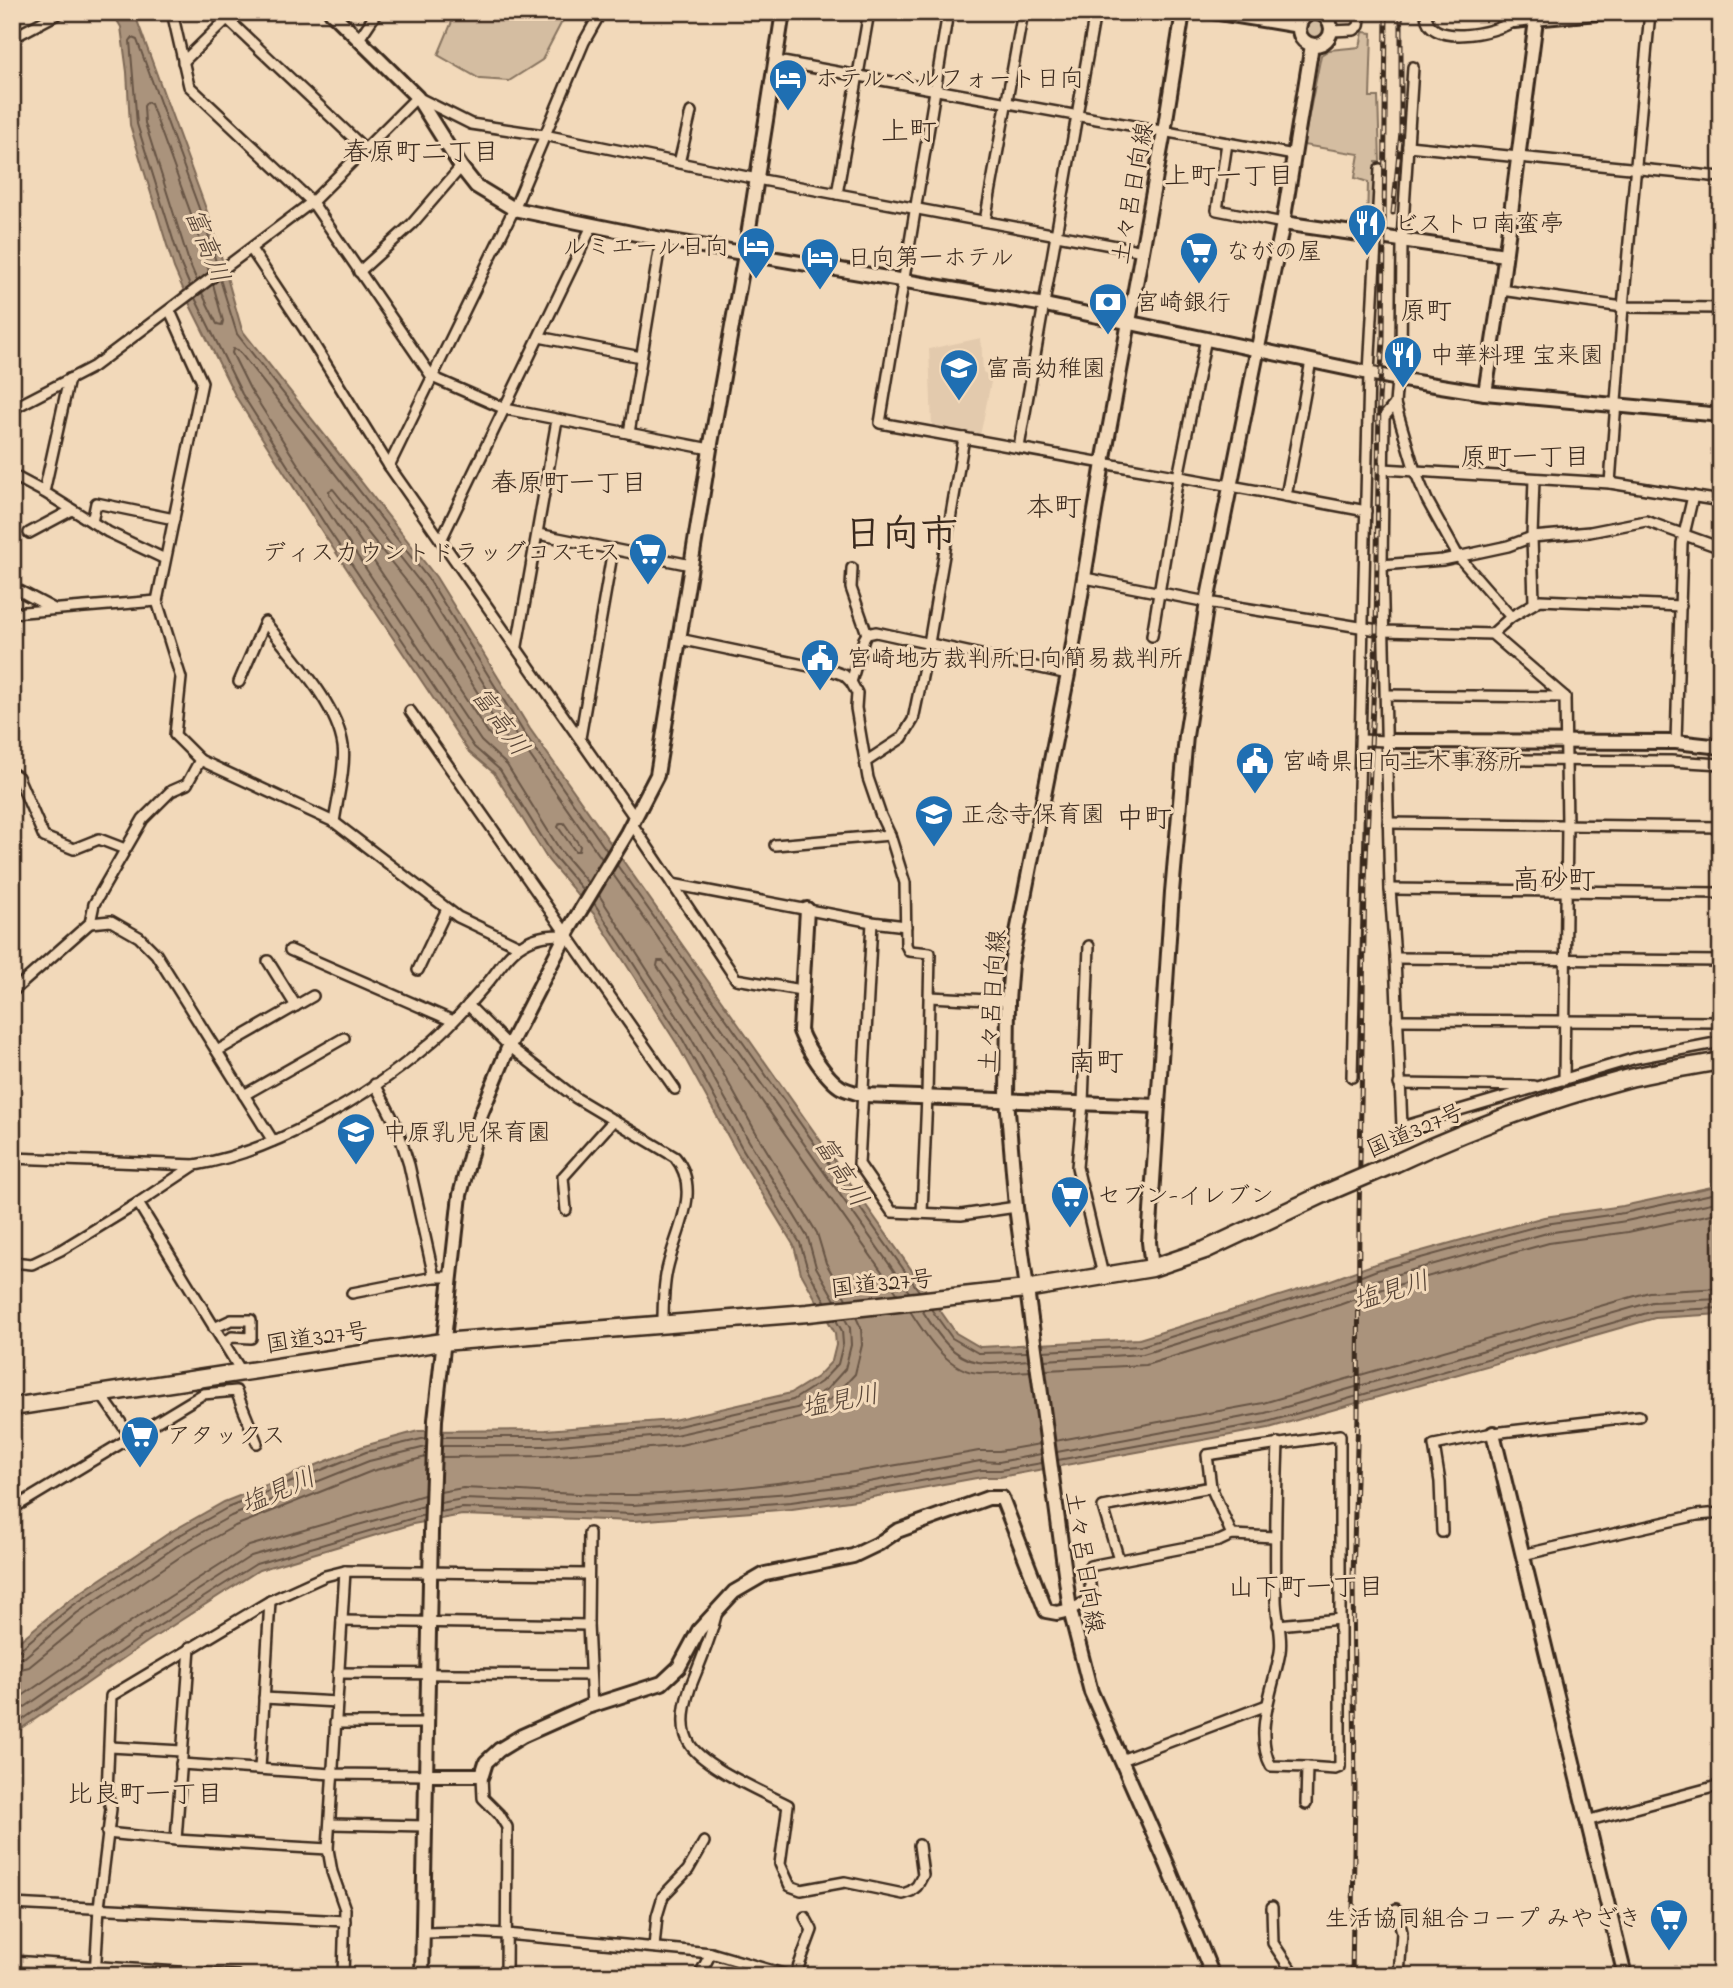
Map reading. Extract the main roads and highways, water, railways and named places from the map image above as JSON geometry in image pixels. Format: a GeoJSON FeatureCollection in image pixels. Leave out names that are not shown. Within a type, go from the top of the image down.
{"type":"FeatureCollection","features":[{"type":"Feature","properties":{"kind":"highway","name":"国道327号"},"geometry":{"type":"LineString","coordinates":[[12,1407],[442,1342],[939,1300],[1027,1296],[1103,1275],[1152,1268],[1205,1250],[1446,1139],[1524,1110],[1628,1079],[1721,1061]]}},
{"type":"Feature","properties":{"kind":"water"},"geometry":{"type":"Polygon","coordinates":[[[112,12],[134,12],[213,228],[242,330],[436,577],[530,729],[956,1333],[980,1347],[1139,1339],[1375,1264],[1544,1217],[1623,1206],[1721,1185],[1721,1314],[1655,1318],[1269,1428],[1000,1477],[982,1477],[792,1509],[634,1521],[462,1515],[413,1524],[259,1570],[147,1642],[12,1735],[12,1647],[68,1601],[169,1533],[224,1502],[364,1446],[418,1431],[546,1430],[673,1420],[791,1393],[817,1377],[832,1361],[836,1345],[835,1333],[801,1273],[794,1246],[735,1149],[677,1044],[594,914],[548,860],[494,773],[469,752],[236,397],[174,268],[130,125],[121,27],[112,12]]]}},
{"type":"Feature","properties":{"kind":"railway"},"geometry":{"type":"LineString","coordinates":[[1352,1976],[1355,1793],[1353,1577],[1358,1415],[1359,1216],[1365,882],[1376,636],[1379,398],[1383,340],[1386,12]]}},
{"type":"Feature","properties":{"kind":"railway"},"geometry":{"type":"LineString","coordinates":[[1393,213],[1401,132],[1401,12]]}},
{"type":"Feature","properties":{"kind":"place","name":"ホテル ベルフォート日向"},"geometry":{"type":"Point","coordinates":[788,112]}},
{"type":"Feature","properties":{"kind":"place","name":"ビストロ南蛮亭"},"geometry":{"type":"Point","coordinates":[1367,257]}},
{"type":"Feature","properties":{"kind":"place","name":"ルミエール日向"},"geometry":{"type":"Point","coordinates":[756,280]}},
{"type":"Feature","properties":{"kind":"place","name":"ながの屋"},"geometry":{"type":"Point","coordinates":[1199,285]}},
{"type":"Feature","properties":{"kind":"place","name":"日向第一ホテル"},"geometry":{"type":"Point","coordinates":[820,291]}},
{"type":"Feature","properties":{"kind":"place","name":"宮崎銀行"},"geometry":{"type":"Point","coordinates":[1108,336]}},
{"type":"Feature","properties":{"kind":"place","name":"中華料理 宝来園"},"geometry":{"type":"Point","coordinates":[1403,389]}},
{"type":"Feature","properties":{"kind":"place","name":"富高幼稚園"},"geometry":{"type":"Point","coordinates":[959,402]}},
{"type":"Feature","properties":{"kind":"place","name":"ディスカウントドラッグコスモス"},"geometry":{"type":"Point","coordinates":[648,586]}},
{"type":"Feature","properties":{"kind":"place","name":"宮崎地方裁判所日向簡易裁判所"},"geometry":{"type":"Point","coordinates":[820,692]}},
{"type":"Feature","properties":{"kind":"place","name":"宮崎県日向土木事務所"},"geometry":{"type":"Point","coordinates":[1255,795]}},
{"type":"Feature","properties":{"kind":"place","name":"正念寺保育園"},"geometry":{"type":"Point","coordinates":[934,848]}},
{"type":"Feature","properties":{"kind":"place","name":"中原乳児保育園"},"geometry":{"type":"Point","coordinates":[356,1166]}},
{"type":"Feature","properties":{"kind":"place","name":"セブン-イレブン"},"geometry":{"type":"Point","coordinates":[1070,1229]}},
{"type":"Feature","properties":{"kind":"place","name":"アタックス"},"geometry":{"type":"Point","coordinates":[140,1469]}},
{"type":"Feature","properties":{"kind":"place","name":"生活協同組合コープ みやざき"},"geometry":{"type":"Point","coordinates":[1669,1952]}},
{"type":"Feature","properties":{"kind":"district","name":"上町"},"geometry":{"type":"Point","coordinates":[909,130]}},
{"type":"Feature","properties":{"kind":"district","name":"春原町二丁目"},"geometry":{"type":"Point","coordinates":[421,151]}},
{"type":"Feature","properties":{"kind":"district","name":"上町一丁目"},"geometry":{"type":"Point","coordinates":[1229,175]}},
{"type":"Feature","properties":{"kind":"district","name":"原町"},"geometry":{"type":"Point","coordinates":[1426,310]}},
{"type":"Feature","properties":{"kind":"district","name":"原町一丁目"},"geometry":{"type":"Point","coordinates":[1525,456]}},
{"type":"Feature","properties":{"kind":"district","name":"春原町一丁目"},"geometry":{"type":"Point","coordinates":[569,482]}},
{"type":"Feature","properties":{"kind":"district","name":"本町"},"geometry":{"type":"Point","coordinates":[1054,506]}},
{"type":"Feature","properties":{"kind":"district","name":"日向市"},"geometry":{"type":"Point","coordinates":[901,533]}},
{"type":"Feature","properties":{"kind":"district","name":"中町"},"geometry":{"type":"Point","coordinates":[1144,817]}},
{"type":"Feature","properties":{"kind":"district","name":"高砂町"},"geometry":{"type":"Point","coordinates":[1554,879]}},
{"type":"Feature","properties":{"kind":"district","name":"南町"},"geometry":{"type":"Point","coordinates":[1096,1061]}},
{"type":"Feature","properties":{"kind":"district","name":"山下町一丁目"},"geometry":{"type":"Point","coordinates":[1306,1586]}},
{"type":"Feature","properties":{"kind":"district","name":"比良町一丁目"},"geometry":{"type":"Point","coordinates":[145,1793]}},
{"type":"Feature","properties":{"kind":"water label","name":"富高川"},"geometry":{"type":"Point","coordinates":[208,245]}},
{"type":"Feature","properties":{"kind":"water label","name":"富高川"},"geometry":{"type":"Point","coordinates":[501,721]}},
{"type":"Feature","properties":{"kind":"water label","name":"富高川"},"geometry":{"type":"Point","coordinates":[842,1171]}},
{"type":"Feature","properties":{"kind":"water label","name":"塩見川"},"geometry":{"type":"Point","coordinates":[1391,1290]}},
{"type":"Feature","properties":{"kind":"water label","name":"塩見川"},"geometry":{"type":"Point","coordinates":[840,1400]}},
{"type":"Feature","properties":{"kind":"water label","name":"塩見川"},"geometry":{"type":"Point","coordinates":[278,1490]}}]}
